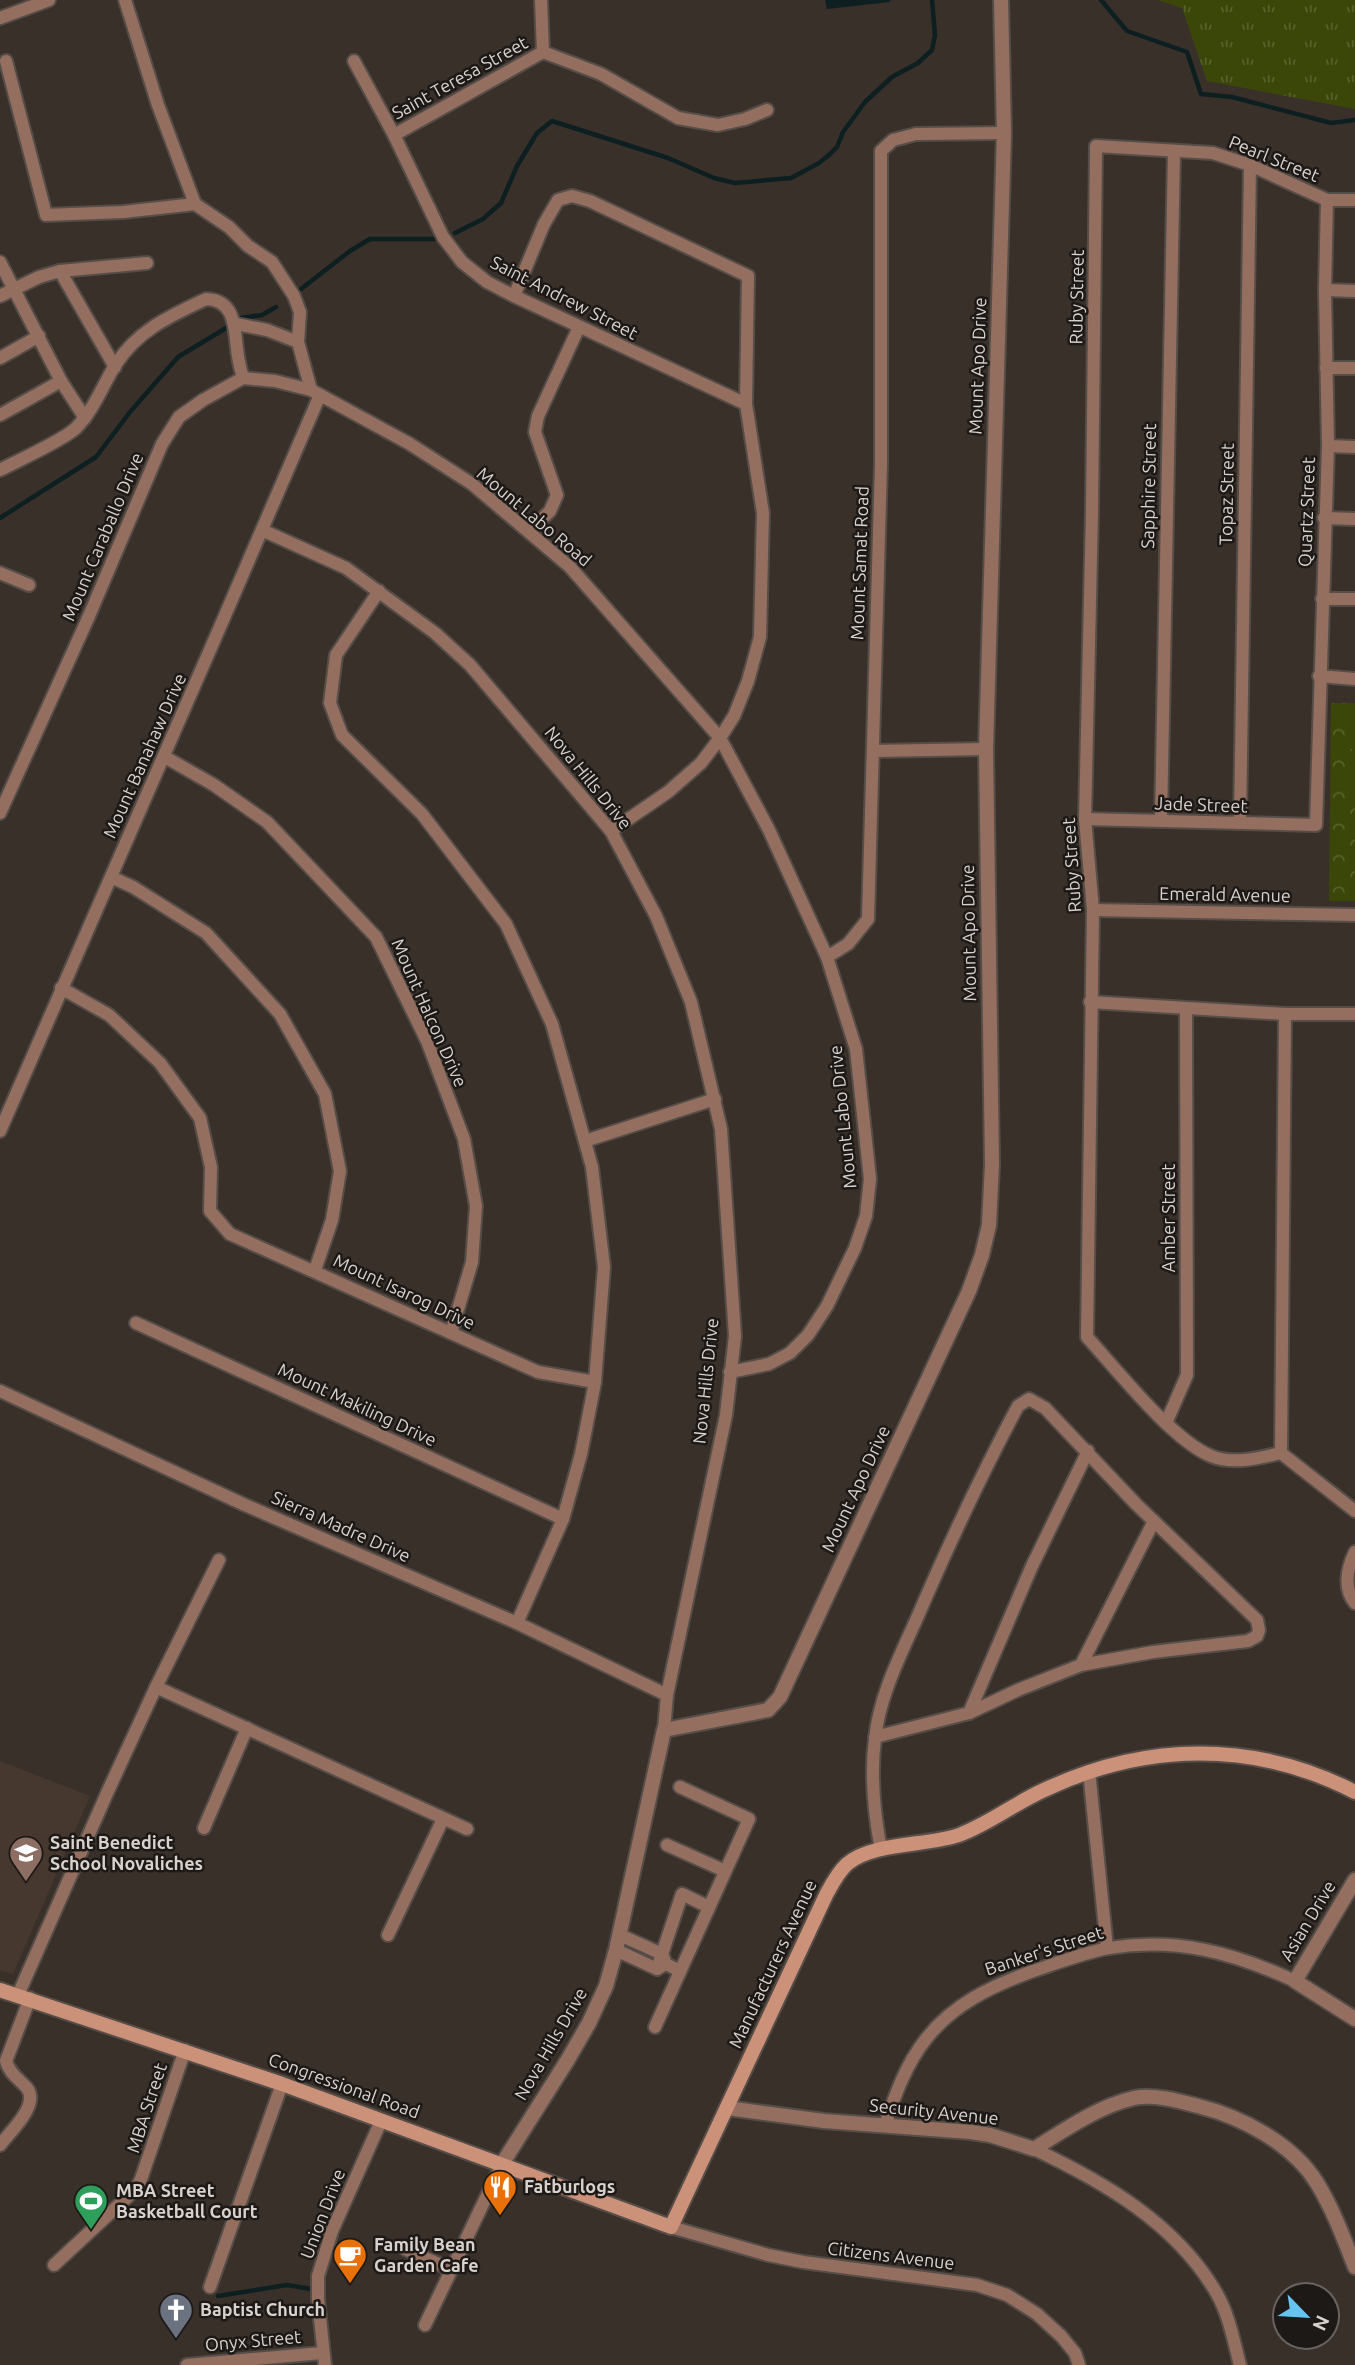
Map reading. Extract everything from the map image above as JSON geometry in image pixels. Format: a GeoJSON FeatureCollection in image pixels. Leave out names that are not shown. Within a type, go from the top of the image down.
{"type":"FeatureCollection","features":[{"type":"Feature","properties":{"kind":"main road","name":"Manufacturers Avenue"},"geometry":{"type":"LineString","coordinates":[[671,2227],[835,1878],[848,1863],[881,1850],[961,1834],[1042,1791],[1089,1771],[1166,1755],[1210,1753],[1255,1757],[1298,1768],[1355,1793]]}},
{"type":"Feature","properties":{"kind":"main road","name":"Congressional Road"},"geometry":{"type":"LineString","coordinates":[[0,1990],[282,2084],[671,2227]]}},
{"type":"Feature","properties":{"kind":"street"},"geometry":{"type":"LineString","coordinates":[[0,18],[49,0]]}},
{"type":"Feature","properties":{"kind":"street"},"geometry":{"type":"LineString","coordinates":[[125,0],[158,105],[195,204],[272,262],[294,296],[300,312],[298,342],[315,392]]}},
{"type":"Feature","properties":{"kind":"street"},"geometry":{"type":"LineString","coordinates":[[541,0],[542,52],[601,74],[678,118],[718,125],[767,110]]}},
{"type":"Feature","properties":{"kind":"street","name":"Mount Apo Drive"},"geometry":{"type":"LineString","coordinates":[[664,1730],[768,1710],[780,1698],[959,1313],[982,1255],[989,1225],[992,1164],[986,749],[1004,133],[1001,1]]}},
{"type":"Feature","properties":{"kind":"street","name":"Saint Teresa Street"},"geometry":{"type":"LineString","coordinates":[[394,135],[542,52]]}},
{"type":"Feature","properties":{"kind":"street"},"geometry":{"type":"LineString","coordinates":[[6,61],[46,215],[123,212],[195,204]]}},
{"type":"Feature","properties":{"kind":"street","name":"Saint Andrew Street"},"geometry":{"type":"LineString","coordinates":[[354,61],[394,135],[443,237],[462,262],[487,282],[514,296],[746,404]]}},
{"type":"Feature","properties":{"kind":"street","name":"Mount Samat Road"},"geometry":{"type":"LineString","coordinates":[[827,957],[848,944],[868,919],[881,464],[881,151],[894,140],[916,134],[1004,133]]}},
{"type":"Feature","properties":{"kind":"street","name":"Pearl Street"},"geometry":{"type":"LineString","coordinates":[[1096,146],[1213,153],[1250,165],[1327,200],[1355,200]]}},
{"type":"Feature","properties":{"kind":"street","name":"Ruby Street"},"geometry":{"type":"LineString","coordinates":[[1096,146],[1085,819],[1093,910],[1087,1337],[1166,1423],[1188,1442],[1212,1457],[1247,1460],[1280,1453]]}},
{"type":"Feature","properties":{"kind":"street","name":"Sapphire Street"},"geometry":{"type":"LineString","coordinates":[[1161,821],[1174,152]]}},
{"type":"Feature","properties":{"kind":"street","name":"Topaz Street"},"geometry":{"type":"LineString","coordinates":[[1240,824],[1250,165]]}},
{"type":"Feature","properties":{"kind":"street"},"geometry":{"type":"LineString","coordinates":[[514,296],[544,224],[558,200],[572,196],[590,201],[748,276],[746,404],[763,513],[760,637],[748,681],[734,716],[701,763],[668,792],[611,831]]}},
{"type":"Feature","properties":{"kind":"street","name":"Quartz Street"},"geometry":{"type":"LineString","coordinates":[[1316,825],[1328,446],[1325,290],[1327,200]]}},
{"type":"Feature","properties":{"kind":"street"},"geometry":{"type":"LineString","coordinates":[[0,262],[61,381],[85,418]]}},
{"type":"Feature","properties":{"kind":"street"},"geometry":{"type":"LineString","coordinates":[[0,296],[38,277],[60,271],[146,263]]}},
{"type":"Feature","properties":{"kind":"street"},"geometry":{"type":"LineString","coordinates":[[60,271],[114,367]]}},
{"type":"Feature","properties":{"kind":"street"},"geometry":{"type":"LineString","coordinates":[[1325,290],[1355,291]]}},
{"type":"Feature","properties":{"kind":"street"},"geometry":{"type":"LineString","coordinates":[[0,470],[73,431],[85,418],[114,367],[136,338],[160,321],[206,299],[222,303],[236,324],[243,378],[275,381],[315,392]]}},
{"type":"Feature","properties":{"kind":"street"},"geometry":{"type":"LineString","coordinates":[[236,324],[267,330],[298,342]]}},
{"type":"Feature","properties":{"kind":"street"},"geometry":{"type":"LineString","coordinates":[[530,531],[550,511],[557,495],[535,432],[538,416],[579,327]]}},
{"type":"Feature","properties":{"kind":"street"},"geometry":{"type":"LineString","coordinates":[[0,358],[39,336]]}},
{"type":"Feature","properties":{"kind":"street"},"geometry":{"type":"LineString","coordinates":[[1326,368],[1355,368]]}},
{"type":"Feature","properties":{"kind":"street","name":"Mount Caraballo Drive"},"geometry":{"type":"LineString","coordinates":[[0,813],[89,616],[162,444],[179,417],[243,378]]}},
{"type":"Feature","properties":{"kind":"street"},"geometry":{"type":"LineString","coordinates":[[0,415],[61,381]]}},
{"type":"Feature","properties":{"kind":"street","name":"Mount Labo Road"},"geometry":{"type":"LineString","coordinates":[[315,392],[410,444],[472,484],[530,531],[570,566],[720,738]]}},
{"type":"Feature","properties":{"kind":"street","name":"Mount Banahaw Drive"},"geometry":{"type":"LineString","coordinates":[[0,1131],[262,530],[315,392]]}},
{"type":"Feature","properties":{"kind":"street"},"geometry":{"type":"LineString","coordinates":[[1328,446],[1355,447]]}},
{"type":"Feature","properties":{"kind":"street"},"geometry":{"type":"LineString","coordinates":[[1324,518],[1355,519]]}},
{"type":"Feature","properties":{"kind":"street","name":"Nova Hills Drive"},"geometry":{"type":"LineString","coordinates":[[262,530],[346,568],[435,633],[470,665],[611,831],[656,916],[691,1002],[721,1129],[735,1336],[726,1415],[667,1695],[664,1730],[620,1935],[606,1986],[589,2023],[502,2164],[425,2325]]}},
{"type":"Feature","properties":{"kind":"street"},"geometry":{"type":"LineString","coordinates":[[0,573],[29,585]]}},
{"type":"Feature","properties":{"kind":"street"},"geometry":{"type":"LineString","coordinates":[[379,591],[336,654],[330,703],[342,735],[422,814],[506,924],[552,1024],[592,1167],[604,1267],[595,1382],[581,1454],[563,1519],[517,1623]]}},
{"type":"Feature","properties":{"kind":"street"},"geometry":{"type":"LineString","coordinates":[[1322,599],[1355,599]]}},
{"type":"Feature","properties":{"kind":"street"},"geometry":{"type":"LineString","coordinates":[[1320,676],[1355,679]]}},
{"type":"Feature","properties":{"kind":"street","name":"Mount Labo Drive"},"geometry":{"type":"LineString","coordinates":[[720,738],[769,830],[827,957],[856,1049],[870,1180],[866,1216],[849,1260],[827,1306],[808,1335],[790,1353],[769,1364],[730,1372]]}},
{"type":"Feature","properties":{"kind":"street"},"geometry":{"type":"LineString","coordinates":[[873,751],[986,749]]}},
{"type":"Feature","properties":{"kind":"street","name":"Mount Halcon Drive"},"geometry":{"type":"LineString","coordinates":[[165,757],[214,785],[267,822],[376,937],[427,1041],[464,1139],[477,1206],[472,1262],[451,1333]]}},
{"type":"Feature","properties":{"kind":"street","name":"Jade Street"},"geometry":{"type":"LineString","coordinates":[[1085,819],[1316,825]]}},
{"type":"Feature","properties":{"kind":"street"},"geometry":{"type":"LineString","coordinates":[[111,877],[133,887],[206,933],[280,1014],[325,1094],[340,1171],[332,1220],[315,1270]]}},
{"type":"Feature","properties":{"kind":"street","name":"Emerald Avenue"},"geometry":{"type":"LineString","coordinates":[[1093,910],[1355,915]]}},
{"type":"Feature","properties":{"kind":"street","name":"Mount Isarog Drive"},"geometry":{"type":"LineString","coordinates":[[61,988],[109,1015],[160,1063],[200,1118],[211,1167],[210,1211],[230,1234],[538,1372],[595,1382]]}},
{"type":"Feature","properties":{"kind":"street"},"geometry":{"type":"LineString","coordinates":[[1090,1002],[1284,1014],[1355,1014]]}},
{"type":"Feature","properties":{"kind":"street","name":"Amber Street"},"geometry":{"type":"LineString","coordinates":[[1166,1423],[1187,1375],[1186,1009]]}},
{"type":"Feature","properties":{"kind":"street"},"geometry":{"type":"LineString","coordinates":[[1284,1014],[1280,1453],[1355,1511]]}},
{"type":"Feature","properties":{"kind":"street"},"geometry":{"type":"LineString","coordinates":[[584,1141],[715,1099]]}},
{"type":"Feature","properties":{"kind":"street","name":"Mount Makiling Drive"},"geometry":{"type":"LineString","coordinates":[[136,1323],[563,1519]]}},
{"type":"Feature","properties":{"kind":"street","name":"Sierra Madre Drive"},"geometry":{"type":"LineString","coordinates":[[0,1391],[245,1504],[517,1623],[667,1695]]}},
{"type":"Feature","properties":{"kind":"street"},"geometry":{"type":"LineString","coordinates":[[875,1737],[969,1713],[1081,1665],[1153,1652],[1248,1641],[1257,1636],[1257,1620],[1154,1521],[1045,1408],[1028,1399],[1018,1406],[938,1569],[898,1662],[875,1737],[873,1807],[881,1850]]}},
{"type":"Feature","properties":{"kind":"street"},"geometry":{"type":"LineString","coordinates":[[969,1713],[1032,1566],[1088,1451]]}},
{"type":"Feature","properties":{"kind":"street"},"geometry":{"type":"LineString","coordinates":[[1081,1665],[1154,1521]]}},
{"type":"Feature","properties":{"kind":"street"},"geometry":{"type":"LineString","coordinates":[[1355,1552],[1348,1565],[1347,1584],[1355,1603]]}},
{"type":"Feature","properties":{"kind":"street"},"geometry":{"type":"LineString","coordinates":[[0,2145],[31,2101],[29,2090],[6,2062],[24,1997],[156,1687],[219,1560]]}},
{"type":"Feature","properties":{"kind":"street"},"geometry":{"type":"LineString","coordinates":[[156,1687],[467,1829]]}},
{"type":"Feature","properties":{"kind":"street"},"geometry":{"type":"LineString","coordinates":[[204,1828],[247,1728]]}},
{"type":"Feature","properties":{"kind":"street"},"geometry":{"type":"LineString","coordinates":[[1089,1771],[1107,1948]]}},
{"type":"Feature","properties":{"kind":"street"},"geometry":{"type":"LineString","coordinates":[[655,2026],[749,1819],[680,1787]]}},
{"type":"Feature","properties":{"kind":"street"},"geometry":{"type":"LineString","coordinates":[[388,1935],[443,1818]]}},
{"type":"Feature","properties":{"kind":"street"},"geometry":{"type":"LineString","coordinates":[[667,1845],[725,1871]]}},
{"type":"Feature","properties":{"kind":"street","name":"Asian Drive"},"geometry":{"type":"LineString","coordinates":[[1295,1982],[1355,1880]]}},
{"type":"Feature","properties":{"kind":"street"},"geometry":{"type":"LineString","coordinates":[[661,1962],[682,1894],[709,1907]]}},
{"type":"Feature","properties":{"kind":"street"},"geometry":{"type":"LineString","coordinates":[[620,1935],[680,1971]]}},
{"type":"Feature","properties":{"kind":"street","name":"Banker's Street"},"geometry":{"type":"LineString","coordinates":[[885,2125],[906,2069],[926,2039],[954,2011],[984,1991],[1107,1948],[1143,1944],[1201,1948],[1233,1956],[1295,1982],[1355,2019]]}},
{"type":"Feature","properties":{"kind":"street"},"geometry":{"type":"LineString","coordinates":[[616,1950],[661,1962]]}},
{"type":"Feature","properties":{"kind":"street","name":"MBA Street"},"geometry":{"type":"LineString","coordinates":[[54,2265],[136,2189],[185,2050]]}},
{"type":"Feature","properties":{"kind":"street"},"geometry":{"type":"LineString","coordinates":[[210,2287],[282,2084]]}},
{"type":"Feature","properties":{"kind":"street"},"geometry":{"type":"LineString","coordinates":[[1034,2149],[1110,2106],[1137,2098],[1175,2100],[1211,2109],[1255,2127],[1292,2154],[1317,2182],[1343,2235],[1355,2267]]}},
{"type":"Feature","properties":{"kind":"street","name":"Security Avenue"},"geometry":{"type":"LineString","coordinates":[[727,2108],[799,2118],[990,2135],[1034,2149],[1095,2179],[1163,2229],[1193,2261],[1217,2294],[1230,2327],[1240,2365]]}},
{"type":"Feature","properties":{"kind":"street","name":"Union Drive"},"geometry":{"type":"LineString","coordinates":[[323,2359],[318,2276],[332,2231],[380,2120]]}},
{"type":"Feature","properties":{"kind":"street","name":"Citizens Avenue"},"geometry":{"type":"LineString","coordinates":[[671,2227],[768,2255],[977,2285],[1007,2295],[1037,2314],[1061,2336],[1079,2365]]}},
{"type":"Feature","properties":{"kind":"street"},"geometry":{"type":"LineString","coordinates":[[405,2249],[452,2270]]}},
{"type":"Feature","properties":{"kind":"street","name":"Onyx Street"},"geometry":{"type":"LineString","coordinates":[[187,2365],[323,2359]]}},
{"type":"Feature","properties":{"kind":"shaded area"},"geometry":{"type":"Polygon","coordinates":[[[825,0],[890,0],[890,2],[827,9],[825,0]]]}},
{"type":"Feature","properties":{"kind":"shaded area","name":"Saint Benedict School Novaliches"},"geometry":{"type":"Polygon","coordinates":[[[0,1761],[90,1796],[13,1974],[0,1970],[0,1761]]]}},
{"type":"Feature","properties":{"kind":"green space"},"geometry":{"type":"Polygon","coordinates":[[[1158,0],[1355,0],[1355,109],[1207,81],[1182,8],[1158,0]]]}},
{"type":"Feature","properties":{"kind":"green space"},"geometry":{"type":"Polygon","coordinates":[[[1331,703],[1355,703],[1355,901],[1329,901],[1331,703]]]}},
{"type":"Feature","properties":{"kind":"green space"},"geometry":{"type":"Polygon","coordinates":[[[1355,705],[1355,749],[1348,749],[1347,706],[1355,705]]]}},
{"type":"Feature","properties":{"kind":"green space"},"geometry":{"type":"Polygon","coordinates":[[[1350,761],[1355,761],[1355,805],[1350,805],[1350,761]]]}},
{"type":"Feature","properties":{"kind":"waterway"},"geometry":{"type":"LineString","coordinates":[[455,233],[483,219],[501,203],[517,166],[537,133],[552,121],[668,158],[714,178],[735,183],[791,178],[830,154],[865,102],[892,77],[918,63],[932,50],[935,35],[932,0]]}},
{"type":"Feature","properties":{"kind":"waterway"},"geometry":{"type":"LineString","coordinates":[[1101,0],[1127,31],[1187,52],[1201,94],[1232,97],[1331,123],[1355,120]]}},
{"type":"Feature","properties":{"kind":"waterway"},"geometry":{"type":"LineString","coordinates":[[301,289],[370,239],[436,239]]}},
{"type":"Feature","properties":{"kind":"waterway"},"geometry":{"type":"LineString","coordinates":[[241,318],[262,315],[276,307]]}},
{"type":"Feature","properties":{"kind":"waterway"},"geometry":{"type":"LineString","coordinates":[[0,518],[96,457],[130,412],[178,357],[231,325]]}},
{"type":"Feature","properties":{"kind":"waterway"},"geometry":{"type":"LineString","coordinates":[[218,2296],[287,2285],[311,2289]]}},
{"type":"Feature","properties":{"kind":"place","name":"Saint Benedict School Novaliches"},"geometry":{"type":"Point","coordinates":[26,1883]}},
{"type":"Feature","properties":{"kind":"place","name":"Fatburlogs"},"geometry":{"type":"Point","coordinates":[500,2217]}},
{"type":"Feature","properties":{"kind":"place","name":"MBA Street Basketball Court"},"geometry":{"type":"Point","coordinates":[91,2231]}},
{"type":"Feature","properties":{"kind":"place","name":"Family Bean Garden Cafe"},"geometry":{"type":"Point","coordinates":[350,2285]}},
{"type":"Feature","properties":{"kind":"place","name":"Baptist Church"},"geometry":{"type":"Point","coordinates":[176,2340]}}]}
